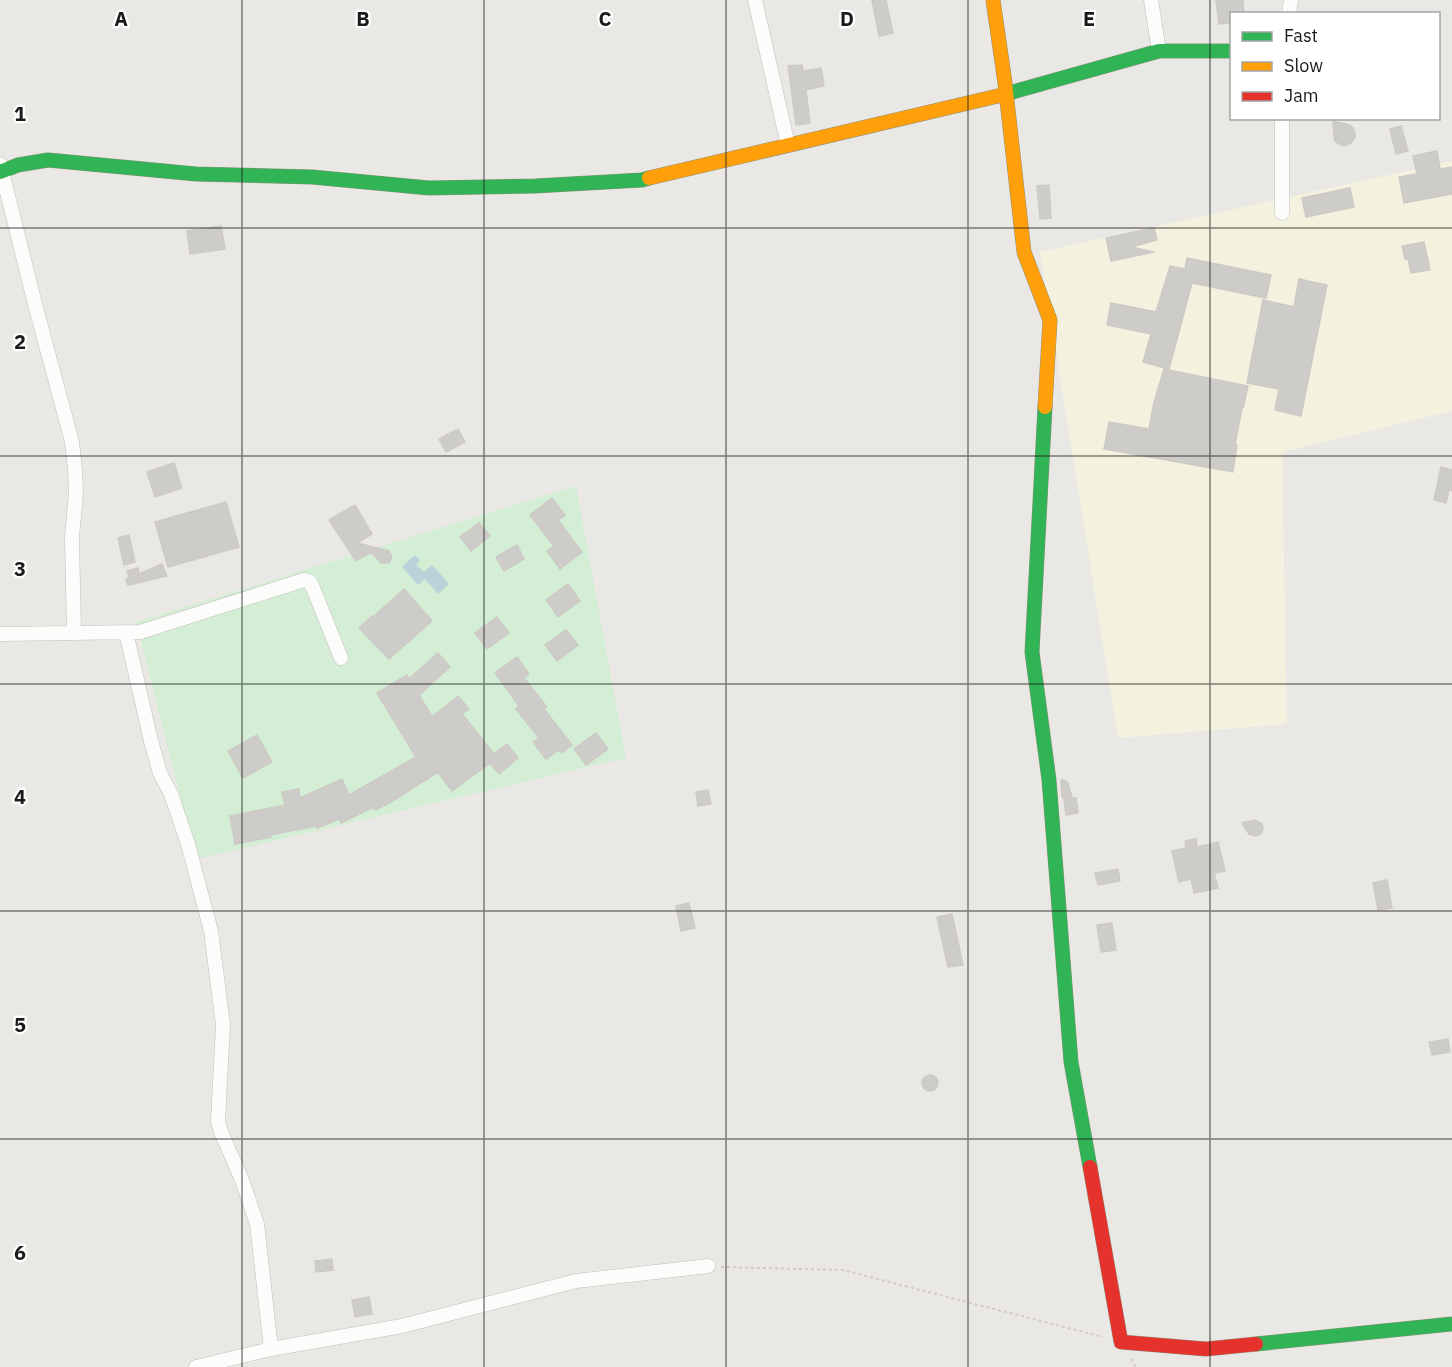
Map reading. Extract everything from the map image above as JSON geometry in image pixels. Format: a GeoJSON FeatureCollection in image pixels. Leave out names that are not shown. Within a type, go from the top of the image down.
{"type":"FeatureCollection","features":[{"type":"Feature","properties":{"kind":"street"},"geometry":{"type":"LineString","coordinates":[[755,0],[788,145]]}},
{"type":"Feature","properties":{"kind":"street"},"geometry":{"type":"LineString","coordinates":[[993,0],[1007,94],[1024,252],[1050,320],[1032,652],[1049,780],[1071,1062],[1121,1342],[1206,1349],[1452,1324]]}},
{"type":"Feature","properties":{"kind":"street"},"geometry":{"type":"LineString","coordinates":[[1151,0],[1159,51]]}},
{"type":"Feature","properties":{"kind":"street"},"geometry":{"type":"LineString","coordinates":[[74,632],[72,537],[76,493],[72,442],[1,170],[48,160],[196,174],[312,177],[429,188],[535,186],[642,180],[1007,94],[1159,51],[1230,51]]}},
{"type":"Feature","properties":{"kind":"street"},"geometry":{"type":"LineString","coordinates":[[1282,120],[1282,213]]}},
{"type":"Feature","properties":{"kind":"street"},"geometry":{"type":"LineString","coordinates":[[0,634],[140,632],[304,580],[310,582],[313,588],[341,658]]}},
{"type":"Feature","properties":{"kind":"street"},"geometry":{"type":"LineString","coordinates":[[126,632],[154,752],[184,834],[211,931],[223,1025],[218,1121],[257,1224],[271,1349]]}},
{"type":"Feature","properties":{"kind":"street"},"geometry":{"type":"LineString","coordinates":[[196,1367],[271,1349],[402,1326],[576,1281],[708,1266]]}},
{"type":"Feature","properties":{"kind":"path"},"geometry":{"type":"LineString","coordinates":[[708,1266],[843,1270],[1121,1342],[1136,1367]]}},
{"type":"Feature","properties":{"kind":"shaded area"},"geometry":{"type":"Polygon","coordinates":[[[1452,161],[1452,411],[1282,452],[1287,724],[1118,738],[1040,252],[1452,161]]]}},
{"type":"Feature","properties":{"kind":"shaded area"},"geometry":{"type":"Polygon","coordinates":[[[576,486],[626,758],[196,859],[136,622],[576,486]]]}},
{"type":"Feature","properties":{"kind":"water"},"geometry":{"type":"Polygon","coordinates":[[[415,555],[420,560],[416,565],[424,572],[432,565],[449,584],[438,594],[425,579],[418,585],[402,567],[415,555]]]}},
{"type":"Feature","properties":{"kind":"building"},"geometry":{"type":"Polygon","coordinates":[[[872,0],[886,0],[893,33],[879,36],[872,0]]]}},
{"type":"Feature","properties":{"kind":"building"},"geometry":{"type":"Polygon","coordinates":[[[1243,0],[1244,12],[1230,12],[1230,23],[1219,24],[1216,1],[1243,0]]]}},
{"type":"Feature","properties":{"kind":"building"},"geometry":{"type":"Polygon","coordinates":[[[802,65],[803,71],[821,68],[824,86],[806,90],[810,123],[796,125],[788,66],[802,65]]]}},
{"type":"Feature","properties":{"kind":"building"},"geometry":{"type":"Polygon","coordinates":[[[1333,121],[1352,127],[1355,137],[1351,143],[1344,146],[1335,141],[1333,121]]]}},
{"type":"Feature","properties":{"kind":"building"},"geometry":{"type":"Polygon","coordinates":[[[1401,126],[1408,151],[1396,154],[1390,129],[1401,126]]]}},
{"type":"Feature","properties":{"kind":"building"},"geometry":{"type":"Polygon","coordinates":[[[1437,151],[1440,169],[1452,167],[1452,194],[1404,203],[1399,177],[1417,174],[1413,156],[1437,151]]]}},
{"type":"Feature","properties":{"kind":"building"},"geometry":{"type":"Polygon","coordinates":[[[1049,185],[1051,218],[1040,219],[1037,186],[1049,185]]]}},
{"type":"Feature","properties":{"kind":"building"},"geometry":{"type":"Polygon","coordinates":[[[1350,188],[1354,207],[1306,217],[1302,198],[1350,188]]]}},
{"type":"Feature","properties":{"kind":"building"},"geometry":{"type":"Polygon","coordinates":[[[221,226],[225,249],[190,254],[187,231],[221,226]]]}},
{"type":"Feature","properties":{"kind":"building"},"geometry":{"type":"Polygon","coordinates":[[[1154,228],[1157,240],[1131,247],[1154,252],[1111,261],[1106,238],[1154,228]]]}},
{"type":"Feature","properties":{"kind":"building"},"geometry":{"type":"Polygon","coordinates":[[[1424,242],[1430,270],[1411,273],[1408,258],[1405,259],[1402,246],[1424,242]]]}},
{"type":"Feature","properties":{"kind":"building"},"geometry":{"type":"Polygon","coordinates":[[[1187,258],[1271,275],[1266,298],[1192,283],[1169,369],[1143,362],[1151,334],[1107,325],[1111,303],[1156,312],[1170,266],[1185,269],[1187,258]]]}},
{"type":"Feature","properties":{"kind":"building"},"geometry":{"type":"Polygon","coordinates":[[[1299,279],[1327,285],[1301,416],[1275,410],[1279,389],[1247,383],[1263,300],[1294,307],[1299,279]]]}},
{"type":"Feature","properties":{"kind":"building"},"geometry":{"type":"Polygon","coordinates":[[[1164,369],[1248,386],[1235,445],[1237,445],[1233,472],[1104,449],[1109,422],[1149,429],[1164,369]]]}},
{"type":"Feature","properties":{"kind":"building"},"geometry":{"type":"Polygon","coordinates":[[[458,429],[465,442],[446,452],[439,439],[458,429]]]}},
{"type":"Feature","properties":{"kind":"building"},"geometry":{"type":"Polygon","coordinates":[[[174,463],[182,488],[155,497],[147,472],[174,463]]]}},
{"type":"Feature","properties":{"kind":"building"},"geometry":{"type":"Polygon","coordinates":[[[1441,467],[1452,470],[1452,491],[1449,490],[1446,503],[1434,500],[1441,467]]]}},
{"type":"Feature","properties":{"kind":"building"},"geometry":{"type":"Polygon","coordinates":[[[552,498],[565,515],[558,520],[582,552],[560,569],[547,551],[554,546],[530,515],[552,498]]]}},
{"type":"Feature","properties":{"kind":"building"},"geometry":{"type":"Polygon","coordinates":[[[226,502],[239,547],[168,567],[155,522],[226,502]]]}},
{"type":"Feature","properties":{"kind":"building"},"geometry":{"type":"Polygon","coordinates":[[[355,505],[372,534],[357,543],[389,551],[392,557],[389,563],[381,563],[371,552],[356,561],[329,520],[355,505]]]}},
{"type":"Feature","properties":{"kind":"building"},"geometry":{"type":"Polygon","coordinates":[[[479,523],[490,536],[471,551],[460,537],[479,523]]]}},
{"type":"Feature","properties":{"kind":"building"},"geometry":{"type":"Polygon","coordinates":[[[129,535],[135,562],[124,565],[118,538],[129,535]]]}},
{"type":"Feature","properties":{"kind":"building"},"geometry":{"type":"Polygon","coordinates":[[[517,545],[524,559],[504,571],[496,557],[517,545]]]}},
{"type":"Feature","properties":{"kind":"building"},"geometry":{"type":"Polygon","coordinates":[[[162,564],[167,576],[128,585],[127,571],[138,568],[139,574],[162,564]]]}},
{"type":"Feature","properties":{"kind":"building"},"geometry":{"type":"Polygon","coordinates":[[[568,584],[580,601],[558,617],[546,600],[568,584]]]}},
{"type":"Feature","properties":{"kind":"building"},"geometry":{"type":"Polygon","coordinates":[[[404,589],[432,621],[389,659],[359,628],[404,589]]]}},
{"type":"Feature","properties":{"kind":"building"},"geometry":{"type":"Polygon","coordinates":[[[497,617],[509,633],[487,649],[475,633],[497,617]]]}},
{"type":"Feature","properties":{"kind":"building"},"geometry":{"type":"Polygon","coordinates":[[[566,630],[578,645],[557,661],[545,645],[566,630]]]}},
{"type":"Feature","properties":{"kind":"building"},"geometry":{"type":"Polygon","coordinates":[[[438,653],[450,667],[419,695],[432,717],[458,696],[469,709],[462,714],[494,754],[507,744],[518,758],[499,774],[490,763],[452,791],[438,772],[391,802],[375,810],[373,807],[341,823],[339,819],[317,828],[316,826],[235,844],[230,816],[285,805],[282,792],[299,789],[300,798],[342,779],[349,795],[416,757],[377,693],[407,675],[409,679],[438,653]]]}},
{"type":"Feature","properties":{"kind":"building"},"geometry":{"type":"Polygon","coordinates":[[[517,657],[529,674],[524,678],[547,707],[544,709],[572,745],[562,753],[559,750],[546,759],[533,742],[539,738],[516,709],[519,706],[495,673],[517,657]]]}},
{"type":"Feature","properties":{"kind":"building"},"geometry":{"type":"Polygon","coordinates":[[[596,733],[608,749],[586,765],[574,749],[596,733]]]}},
{"type":"Feature","properties":{"kind":"building"},"geometry":{"type":"Polygon","coordinates":[[[257,735],[272,762],[243,778],[228,751],[257,735]]]}},
{"type":"Feature","properties":{"kind":"building"},"geometry":{"type":"Polygon","coordinates":[[[1061,780],[1068,783],[1072,798],[1076,798],[1078,813],[1066,815],[1064,799],[1068,799],[1062,797],[1061,780]]]}},
{"type":"Feature","properties":{"kind":"building"},"geometry":{"type":"Polygon","coordinates":[[[708,790],[711,804],[698,806],[696,792],[708,790]]]}},
{"type":"Feature","properties":{"kind":"building"},"geometry":{"type":"Polygon","coordinates":[[[1255,820],[1262,824],[1263,829],[1261,834],[1256,836],[1249,834],[1242,823],[1255,820]]]}},
{"type":"Feature","properties":{"kind":"building"},"geometry":{"type":"Polygon","coordinates":[[[1196,839],[1197,847],[1218,842],[1225,871],[1214,873],[1218,888],[1194,893],[1191,879],[1179,882],[1172,851],[1186,848],[1185,841],[1196,839]]]}},
{"type":"Feature","properties":{"kind":"building"},"geometry":{"type":"Polygon","coordinates":[[[1118,869],[1120,881],[1098,885],[1095,873],[1118,869]]]}},
{"type":"Feature","properties":{"kind":"building"},"geometry":{"type":"Polygon","coordinates":[[[1387,880],[1392,908],[1378,910],[1373,883],[1387,880]]]}},
{"type":"Feature","properties":{"kind":"building"},"geometry":{"type":"Polygon","coordinates":[[[689,903],[695,928],[681,931],[676,906],[689,903]]]}},
{"type":"Feature","properties":{"kind":"building"},"geometry":{"type":"Polygon","coordinates":[[[952,914],[963,965],[948,967],[937,917],[952,914]]]}},
{"type":"Feature","properties":{"kind":"building"},"geometry":{"type":"Polygon","coordinates":[[[1112,923],[1116,950],[1101,952],[1097,925],[1112,923]]]}},
{"type":"Feature","properties":{"kind":"building"},"geometry":{"type":"Polygon","coordinates":[[[1448,1039],[1450,1052],[1432,1055],[1429,1042],[1448,1039]]]}},
{"type":"Feature","properties":{"kind":"building"},"geometry":{"type":"Polygon","coordinates":[[[927,1075],[933,1075],[938,1083],[936,1089],[927,1091],[922,1086],[922,1080],[927,1075]]]}},
{"type":"Feature","properties":{"kind":"building"},"geometry":{"type":"Polygon","coordinates":[[[332,1259],[333,1270],[316,1272],[315,1261],[332,1259]]]}},
{"type":"Feature","properties":{"kind":"building"},"geometry":{"type":"Polygon","coordinates":[[[369,1297],[372,1314],[355,1317],[352,1300],[369,1297]]]}},
{"type":"Feature","properties":{"kind":"traffic: fast"},"geometry":{"type":"LineString","coordinates":[[1002,95],[1159,51],[1230,51]]}},
{"type":"Feature","properties":{"kind":"traffic: fast"},"geometry":{"type":"LineString","coordinates":[[0,172],[18,165],[48,160],[196,174],[312,177],[429,188],[535,186],[649,178]]}},
{"type":"Feature","properties":{"kind":"traffic: fast"},"geometry":{"type":"LineString","coordinates":[[1045,407],[1032,652],[1049,780],[1071,1062],[1090,1167]]}},
{"type":"Feature","properties":{"kind":"traffic: fast"},"geometry":{"type":"LineString","coordinates":[[1256,1344],[1452,1324]]}},
{"type":"Feature","properties":{"kind":"traffic: slow"},"geometry":{"type":"LineString","coordinates":[[993,0],[1024,252],[1050,320],[1045,407]]}},
{"type":"Feature","properties":{"kind":"traffic: slow"},"geometry":{"type":"LineString","coordinates":[[649,178],[1002,95]]}},
{"type":"Feature","properties":{"kind":"traffic: jam"},"geometry":{"type":"LineString","coordinates":[[1090,1167],[1121,1342],[1206,1349],[1256,1344]]}}]}
